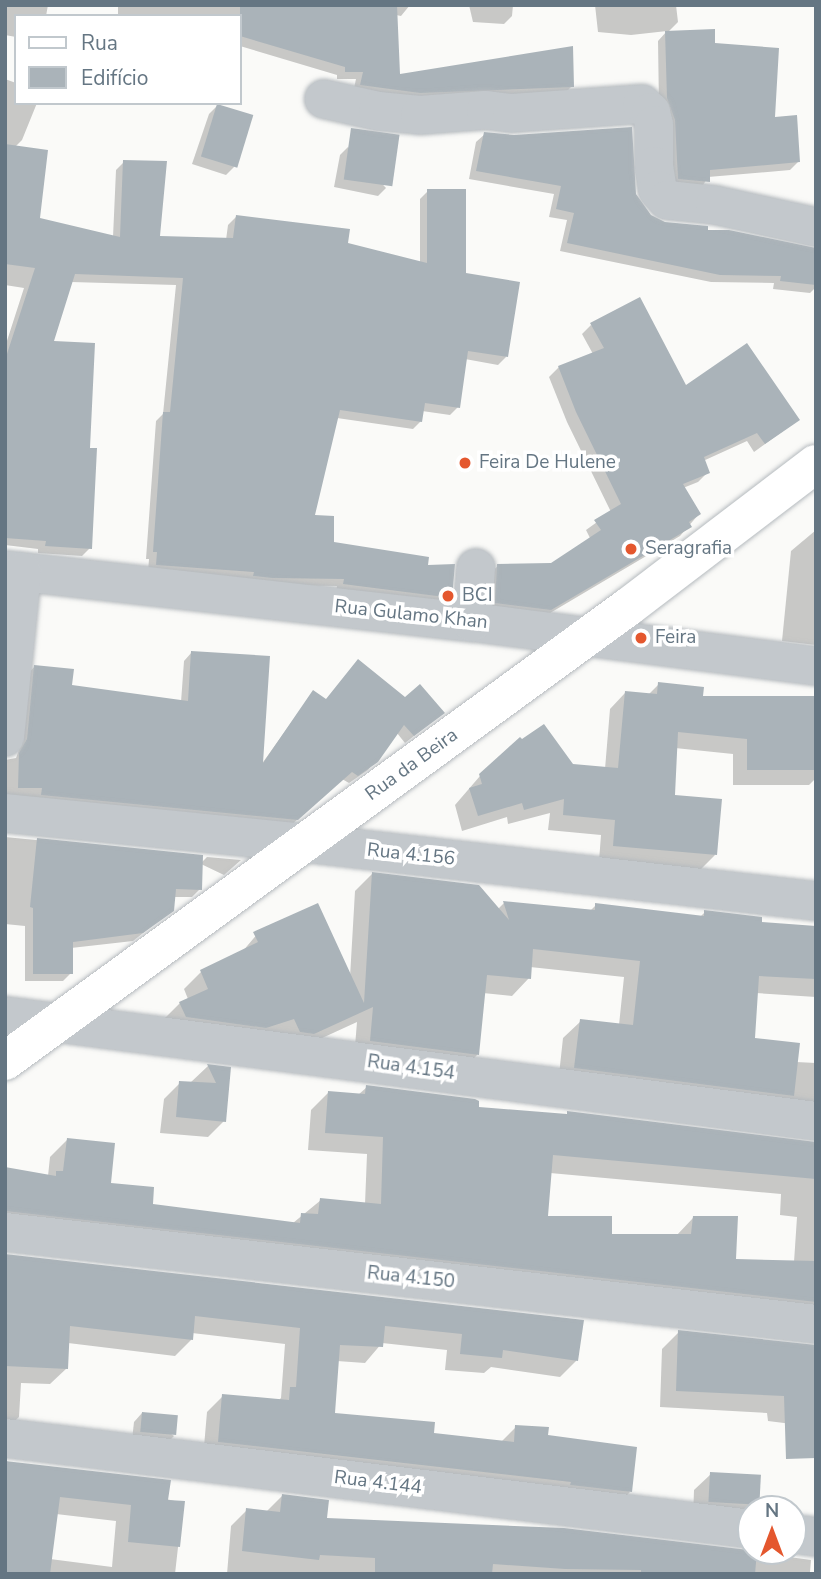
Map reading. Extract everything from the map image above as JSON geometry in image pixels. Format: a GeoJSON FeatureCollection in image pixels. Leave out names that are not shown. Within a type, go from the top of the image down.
{"type":"FeatureCollection","features":[{"type":"Feature","properties":{"kind":"main road","name":"Rua da Beira"},"geometry":{"type":"LineString","coordinates":[[5,1060],[587,637],[816,464]]}},
{"type":"Feature","properties":{"kind":"street"},"geometry":{"type":"LineString","coordinates":[[324,99],[378,111],[419,115],[486,110],[512,113],[642,104],[651,112],[658,190],[667,200],[715,205],[816,227]]}},
{"type":"Feature","properties":{"kind":"street"},"geometry":{"type":"LineString","coordinates":[[472,622],[477,568]]}},
{"type":"Feature","properties":{"kind":"street"},"geometry":{"type":"LineString","coordinates":[[5,737],[14,571]]}},
{"type":"Feature","properties":{"kind":"street","name":"Rua Gulamo Khan"},"geometry":{"type":"LineString","coordinates":[[14,571],[472,622],[816,666]]}},
{"type":"Feature","properties":{"kind":"street","name":"Rua 4.156"},"geometry":{"type":"LineString","coordinates":[[5,813],[306,843],[816,901]]}},
{"type":"Feature","properties":{"kind":"street","name":"Rua 4.154"},"geometry":{"type":"LineString","coordinates":[[5,1016],[816,1121]]}},
{"type":"Feature","properties":{"kind":"street","name":"Rua 4.150"},"geometry":{"type":"LineString","coordinates":[[5,1232],[816,1324]]}},
{"type":"Feature","properties":{"kind":"street","name":"Rua 4.144"},"geometry":{"type":"LineString","coordinates":[[5,1438],[737,1527]]}},
{"type":"Feature","properties":{"kind":"building"},"geometry":{"type":"Polygon","coordinates":[[[240,5],[397,5],[400,74],[573,46],[574,87],[420,93],[360,85],[363,72],[345,72],[345,67],[242,37],[240,5]]]}},
{"type":"Feature","properties":{"kind":"building"},"geometry":{"type":"Polygon","coordinates":[[[715,29],[715,43],[779,48],[775,117],[797,115],[800,162],[710,170],[710,182],[678,179],[675,120],[667,98],[665,31],[715,29]]]}},
{"type":"Feature","properties":{"kind":"building"},"geometry":{"type":"Polygon","coordinates":[[[217,105],[253,115],[237,168],[201,157],[217,105]]]}},
{"type":"Feature","properties":{"kind":"building"},"geometry":{"type":"Polygon","coordinates":[[[632,127],[636,194],[651,215],[665,222],[708,226],[708,230],[729,230],[816,248],[816,285],[780,281],[781,276],[720,275],[567,243],[574,213],[556,209],[561,186],[476,171],[484,132],[514,135],[632,127]]]}},
{"type":"Feature","properties":{"kind":"building"},"geometry":{"type":"Polygon","coordinates":[[[351,128],[400,135],[392,186],[344,179],[351,128]]]}},
{"type":"Feature","properties":{"kind":"building"},"geometry":{"type":"Polygon","coordinates":[[[5,144],[48,150],[40,218],[120,237],[123,160],[167,161],[160,236],[233,238],[236,215],[350,229],[348,243],[427,263],[427,189],[466,189],[466,273],[520,282],[508,357],[468,351],[460,408],[425,403],[422,422],[340,410],[315,515],[334,516],[334,542],[429,557],[428,565],[455,564],[452,598],[343,584],[344,579],[272,578],[253,576],[254,572],[156,565],[157,552],[153,552],[163,412],[170,412],[183,278],[75,274],[54,341],[95,343],[90,448],[97,448],[92,549],[45,546],[46,541],[5,538],[5,360],[35,268],[5,264],[5,144]]]}},
{"type":"Feature","properties":{"kind":"building"},"geometry":{"type":"Polygon","coordinates":[[[640,297],[686,385],[747,343],[800,420],[765,444],[757,433],[704,457],[710,473],[683,484],[701,514],[689,522],[692,527],[551,610],[495,603],[497,564],[551,563],[601,530],[594,520],[621,504],[576,412],[558,366],[604,348],[590,323],[640,297]]]}},
{"type":"Feature","properties":{"kind":"building"},"geometry":{"type":"Polygon","coordinates":[[[191,651],[270,656],[263,763],[313,690],[326,699],[358,659],[405,697],[420,684],[445,713],[414,736],[404,725],[378,762],[358,776],[352,772],[298,820],[41,795],[42,788],[18,788],[19,753],[27,739],[34,665],[74,669],[72,685],[188,701],[191,651]]]}},
{"type":"Feature","properties":{"kind":"building"},"geometry":{"type":"Polygon","coordinates":[[[658,682],[704,687],[703,696],[816,696],[814,770],[747,770],[747,739],[678,732],[675,795],[722,799],[717,855],[613,846],[615,820],[563,815],[564,799],[524,810],[522,803],[478,816],[469,788],[482,784],[479,774],[520,737],[522,739],[544,724],[573,764],[618,768],[625,691],[657,694],[658,682]]]}},
{"type":"Feature","properties":{"kind":"building"},"geometry":{"type":"Polygon","coordinates":[[[37,838],[203,855],[202,890],[176,889],[174,911],[143,933],[73,942],[73,974],[33,974],[33,908],[30,907],[37,838]]]}},
{"type":"Feature","properties":{"kind":"building"},"geometry":{"type":"Polygon","coordinates":[[[372,872],[479,885],[509,920],[503,901],[595,910],[595,903],[704,916],[704,910],[762,917],[762,922],[816,926],[816,979],[759,976],[755,1038],[800,1043],[794,1096],[574,1068],[580,1019],[633,1025],[640,961],[533,949],[531,979],[487,975],[479,1055],[370,1041],[373,1007],[314,1034],[300,1032],[294,1019],[266,1028],[186,1017],[179,1002],[208,989],[200,970],[258,942],[253,932],[318,903],[364,1003],[372,872]]]}},
{"type":"Feature","properties":{"kind":"building"},"geometry":{"type":"Polygon","coordinates":[[[207,1064],[231,1067],[226,1122],[176,1117],[179,1081],[216,1083],[207,1064]]]}},
{"type":"Feature","properties":{"kind":"building"},"geometry":{"type":"Polygon","coordinates":[[[366,1085],[475,1099],[479,1101],[479,1107],[567,1114],[567,1111],[816,1142],[816,1179],[553,1155],[548,1216],[612,1216],[612,1234],[691,1234],[693,1216],[738,1216],[736,1259],[816,1261],[816,1302],[5,1211],[5,1167],[56,1176],[56,1171],[63,1171],[67,1138],[115,1143],[111,1183],[154,1187],[153,1204],[300,1223],[301,1213],[318,1214],[320,1198],[381,1204],[383,1137],[325,1133],[328,1091],[365,1094],[366,1085]]]}},
{"type":"Feature","properties":{"kind":"building"},"geometry":{"type":"Polygon","coordinates":[[[5,1254],[584,1320],[578,1361],[503,1350],[502,1358],[460,1354],[462,1334],[385,1326],[383,1347],[340,1345],[335,1413],[435,1422],[434,1433],[514,1442],[515,1425],[549,1427],[548,1435],[637,1447],[632,1492],[570,1485],[571,1482],[218,1442],[222,1394],[289,1400],[290,1387],[296,1387],[300,1328],[195,1316],[193,1340],[70,1326],[68,1369],[5,1366],[5,1254]]]}},
{"type":"Feature","properties":{"kind":"building"},"geometry":{"type":"Polygon","coordinates":[[[678,1330],[816,1345],[816,1458],[786,1459],[784,1396],[676,1391],[678,1330]]]}},
{"type":"Feature","properties":{"kind":"building"},"geometry":{"type":"Polygon","coordinates":[[[142,1412],[178,1415],[176,1435],[140,1432],[142,1412]]]}},
{"type":"Feature","properties":{"kind":"building"},"geometry":{"type":"Polygon","coordinates":[[[5,1461],[171,1480],[168,1500],[185,1501],[180,1547],[128,1542],[131,1505],[60,1497],[50,1574],[5,1574],[5,1461]]]}},
{"type":"Feature","properties":{"kind":"building"},"geometry":{"type":"Polygon","coordinates":[[[710,1472],[761,1475],[760,1495],[737,1495],[737,1503],[708,1502],[710,1472]]]}},
{"type":"Feature","properties":{"kind":"building"},"geometry":{"type":"Polygon","coordinates":[[[282,1494],[329,1500],[327,1518],[564,1528],[737,1549],[737,1565],[756,1565],[755,1574],[641,1574],[641,1570],[493,1564],[492,1574],[375,1574],[375,1558],[320,1555],[319,1560],[242,1551],[246,1508],[280,1512],[282,1494]]]}},
{"type":"Feature","properties":{"kind":"place","name":"Feira De Hulene"},"geometry":{"type":"Point","coordinates":[465,463]}},
{"type":"Feature","properties":{"kind":"place","name":"Seragrafia"},"geometry":{"type":"Point","coordinates":[631,549]}},
{"type":"Feature","properties":{"kind":"place","name":"BCI"},"geometry":{"type":"Point","coordinates":[448,596]}},
{"type":"Feature","properties":{"kind":"place","name":"Feira"},"geometry":{"type":"Point","coordinates":[641,638]}}]}
